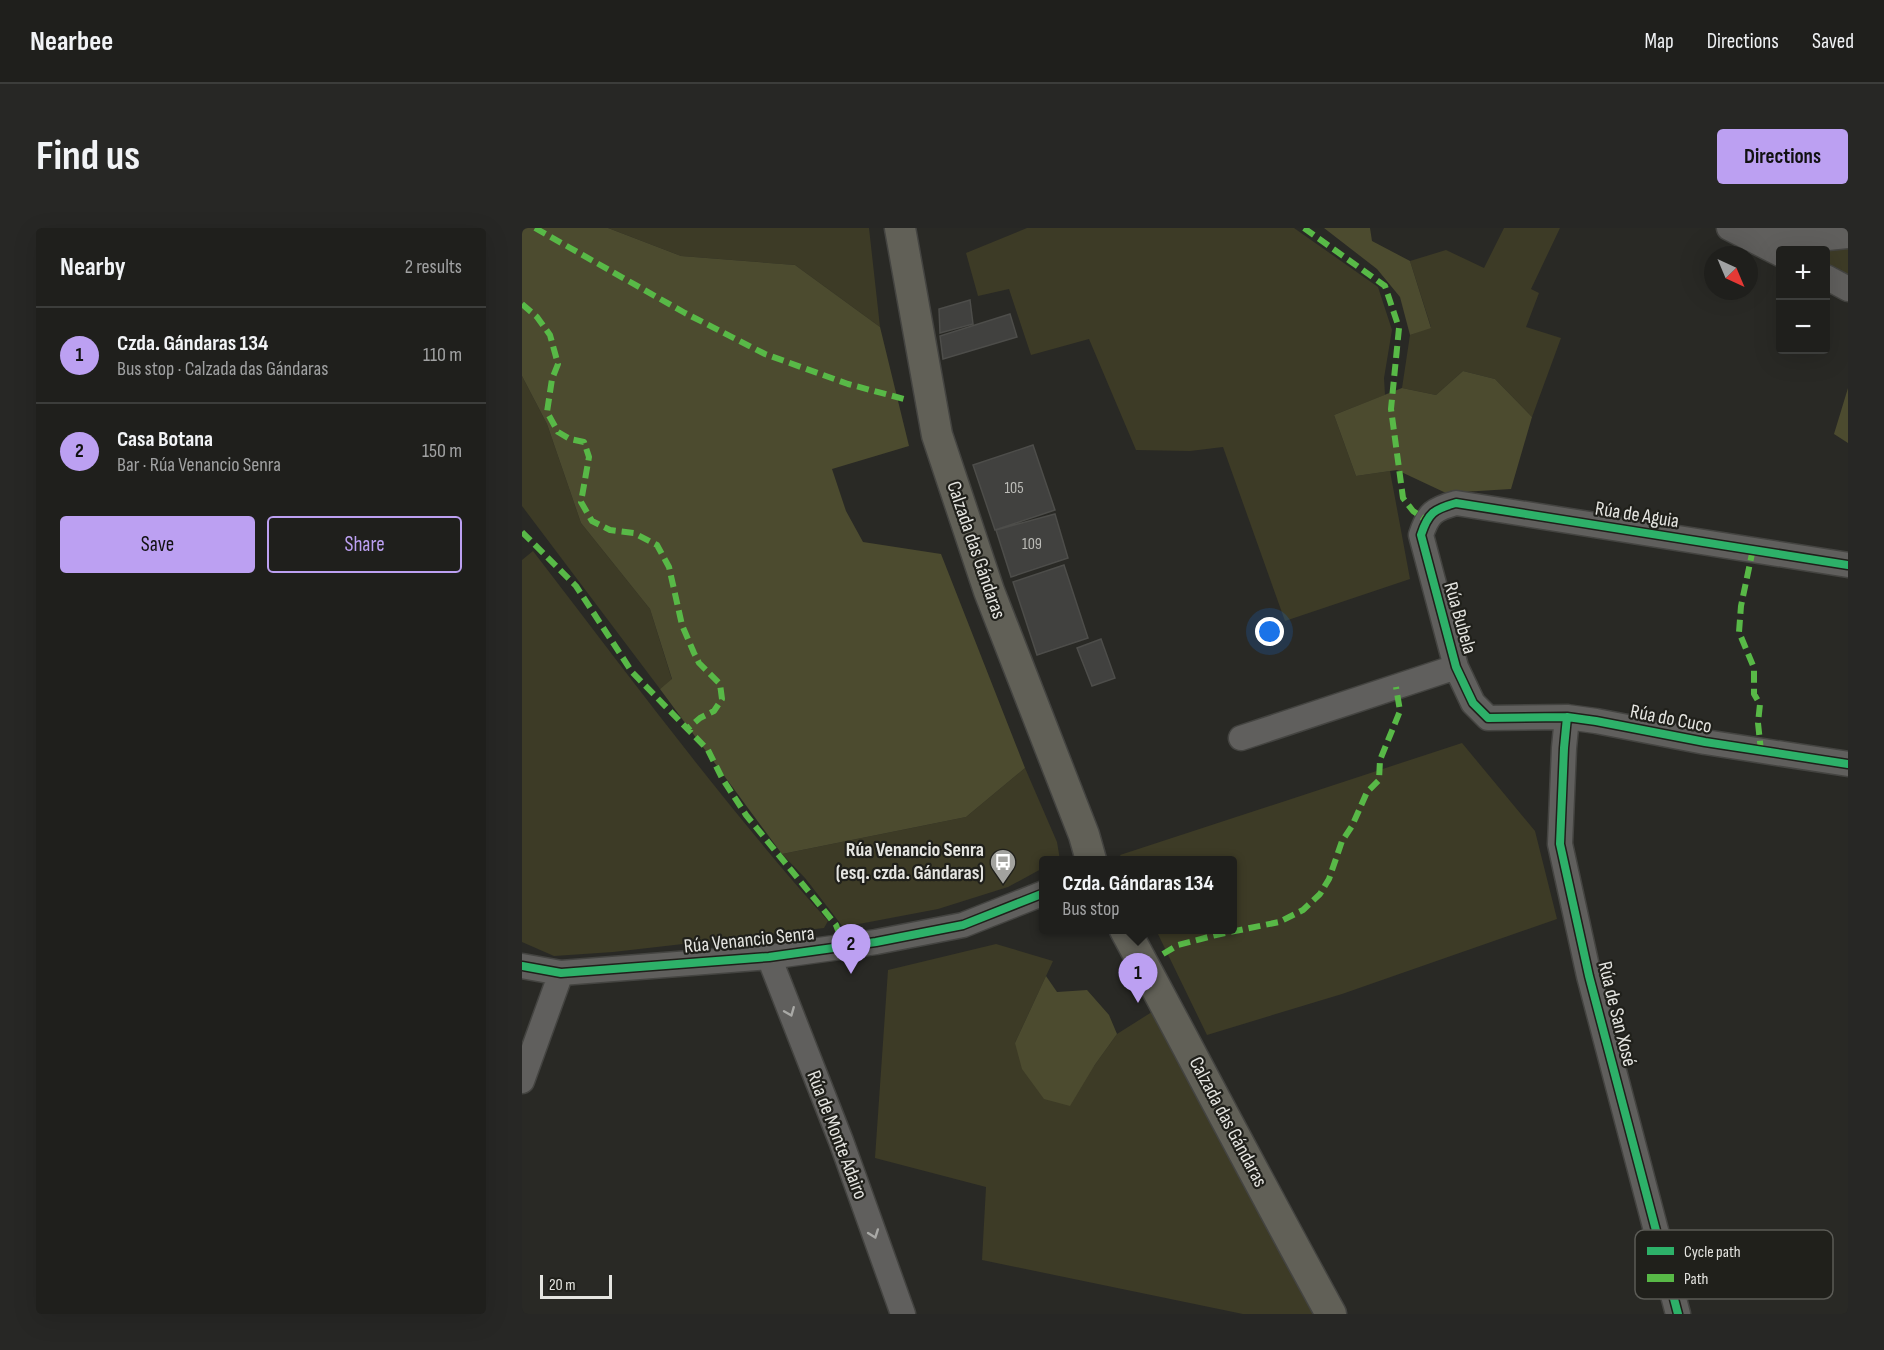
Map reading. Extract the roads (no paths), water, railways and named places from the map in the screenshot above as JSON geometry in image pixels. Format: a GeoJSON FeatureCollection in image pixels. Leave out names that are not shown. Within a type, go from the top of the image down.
{"type":"FeatureCollection","features":[{"type":"Feature","properties":{"kind":"main road","name":"Calzada das Gándaras"},"geometry":{"type":"LineString","coordinates":[[900,228],[937,435],[989,591],[1084,836],[1090,856]]}},
{"type":"Feature","properties":{"kind":"main road","name":"Calzada das Gándaras"},"geometry":{"type":"LineString","coordinates":[[1127,934],[1331,1314]]}},
{"type":"Feature","properties":{"kind":"street"},"geometry":{"type":"LineString","coordinates":[[1729,228],[1776,252]]}},
{"type":"Feature","properties":{"kind":"street"},"geometry":{"type":"LineString","coordinates":[[1760,228],[1818,239],[1848,236]]}},
{"type":"Feature","properties":{"kind":"street"},"geometry":{"type":"LineString","coordinates":[[1830,279],[1848,288]]}},
{"type":"Feature","properties":{"kind":"street","name":"Rúa de Aguia"},"geometry":{"type":"LineString","coordinates":[[1426,520],[1437,508],[1456,503],[1848,565]]}},
{"type":"Feature","properties":{"kind":"street","name":"Rúa Bubela"},"geometry":{"type":"LineString","coordinates":[[1426,520],[1421,535],[1425,556],[1456,667],[1473,703],[1488,718]]}},
{"type":"Feature","properties":{"kind":"street"},"geometry":{"type":"LineString","coordinates":[[1241,738],[1456,667]]}},
{"type":"Feature","properties":{"kind":"street","name":"Rúa do Cuco"},"geometry":{"type":"LineString","coordinates":[[1488,718],[1567,717],[1705,742],[1848,764]]}},
{"type":"Feature","properties":{"kind":"street","name":"Rúa de San Xosé"},"geometry":{"type":"LineString","coordinates":[[1567,717],[1560,844],[1589,976],[1656,1230]]}},
{"type":"Feature","properties":{"kind":"street","name":"Rúa Venancio Senra"},"geometry":{"type":"LineString","coordinates":[[522,966],[561,973],[769,957],[876,942],[963,925],[1039,895]]}},
{"type":"Feature","properties":{"kind":"street","name":"Rúa de Monte Adairo"},"geometry":{"type":"LineString","coordinates":[[769,957],[841,1141],[903,1314]]}},
{"type":"Feature","properties":{"kind":"street"},"geometry":{"type":"LineString","coordinates":[[522,1080],[561,973]]}},
{"type":"Feature","properties":{"kind":"street","name":"Rúa de San Xosé"},"geometry":{"type":"LineString","coordinates":[[1674,1299],[1678,1314]]}},
{"type":"Feature","properties":{"kind":"place","name":"Rúa Venancio Senra (esq. czda. Gándaras)"},"geometry":{"type":"Point","coordinates":[1003,885]}},
{"type":"Feature","properties":{"kind":"place","name":"Casa Botana"},"geometry":{"type":"Point","coordinates":[851,974]}},
{"type":"Feature","properties":{"kind":"place","name":"Czda. Gándaras 134"},"geometry":{"type":"Point","coordinates":[1138,1003]}}]}
